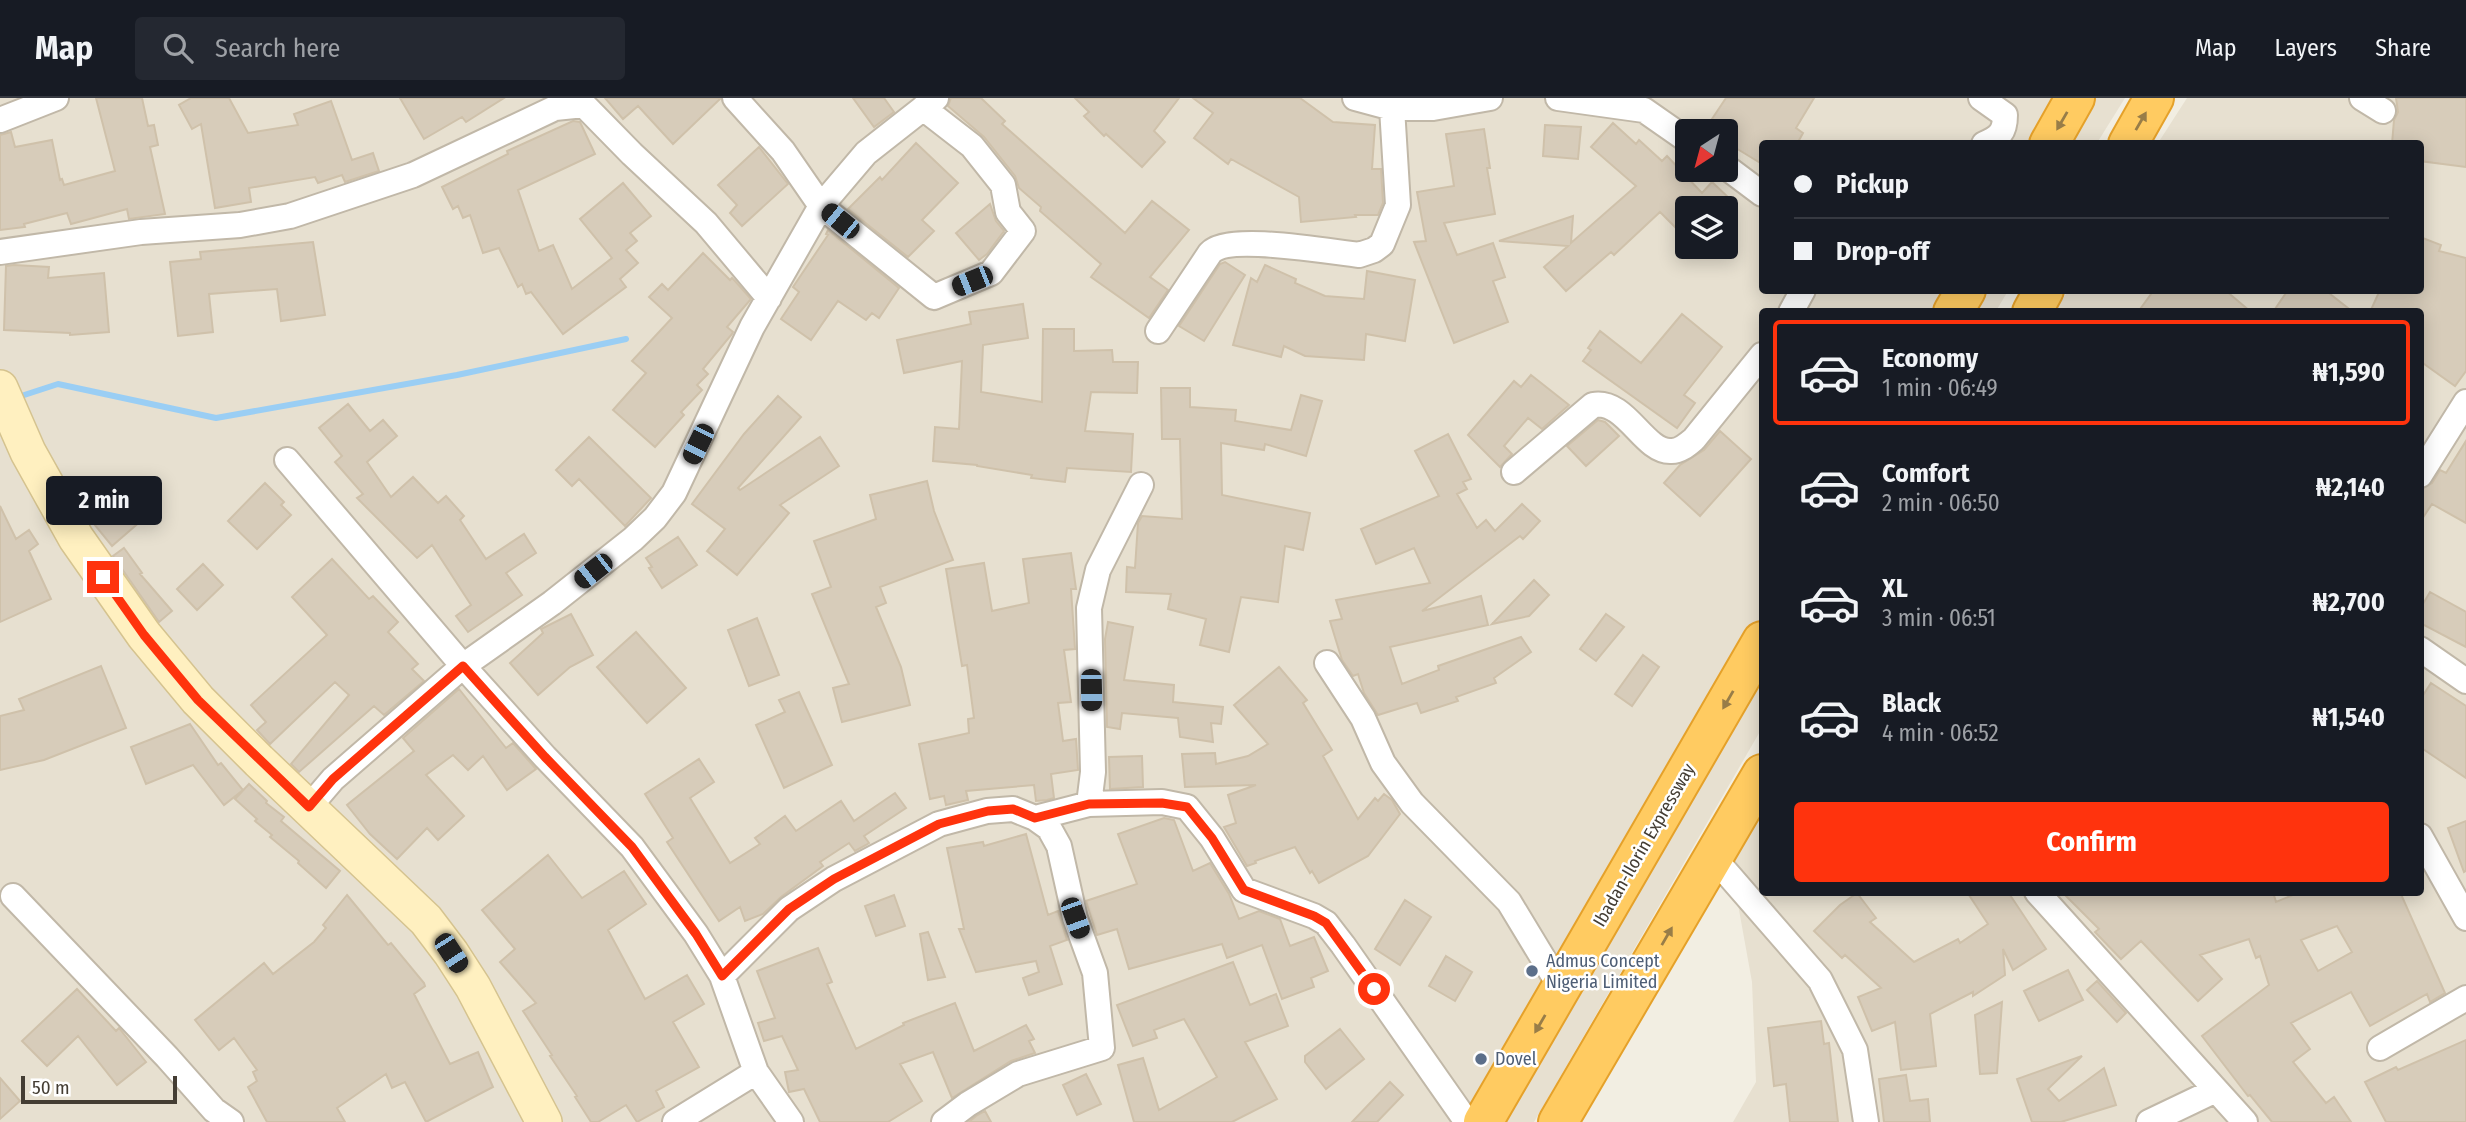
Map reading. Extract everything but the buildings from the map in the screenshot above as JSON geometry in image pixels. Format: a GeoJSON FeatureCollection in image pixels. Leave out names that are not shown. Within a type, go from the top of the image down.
{"type":"FeatureCollection","features":[{"type":"Feature","properties":{"kind":"highway"},"geometry":{"type":"LineString","coordinates":[[2051,140],[2075,98]]}},
{"type":"Feature","properties":{"kind":"highway"},"geometry":{"type":"LineString","coordinates":[[2130,140],[2154,98]]}},
{"type":"Feature","properties":{"kind":"highway","name":"Ibadan-Ilorin Expressway"},"geometry":{"type":"LineString","coordinates":[[1483,1122],[1759,646]]}},
{"type":"Feature","properties":{"kind":"highway"},"geometry":{"type":"LineString","coordinates":[[1558,1122],[1759,779]]}},
{"type":"Feature","properties":{"kind":"street"},"geometry":{"type":"LineString","coordinates":[[0,120],[56,98]]}},
{"type":"Feature","properties":{"kind":"street"},"geometry":{"type":"LineString","coordinates":[[309,807],[333,779],[463,666],[552,603],[633,539],[655,518],[674,493],[769,298],[821,206],[866,153],[930,103],[972,146],[1003,185],[1008,212],[1023,231],[991,274],[934,297],[821,206],[782,151],[735,98]]}},
{"type":"Feature","properties":{"kind":"street"},"geometry":{"type":"LineString","coordinates":[[1355,98],[1392,108],[1433,108],[1490,98]]}},
{"type":"Feature","properties":{"kind":"street"},"geometry":{"type":"LineString","coordinates":[[1558,98],[1644,110],[1675,132]]}},
{"type":"Feature","properties":{"kind":"street"},"geometry":{"type":"LineString","coordinates":[[1981,98],[2005,115],[2005,129],[1993,140]]}},
{"type":"Feature","properties":{"kind":"street"},"geometry":{"type":"LineString","coordinates":[[2362,98],[2383,111]]}},
{"type":"Feature","properties":{"kind":"street"},"geometry":{"type":"LineString","coordinates":[[0,253],[141,232],[240,225],[290,216],[413,175],[555,108],[589,101],[632,154],[706,223],[769,298]]}},
{"type":"Feature","properties":{"kind":"street"},"geometry":{"type":"LineString","coordinates":[[1158,331],[1216,248],[1253,243],[1359,255],[1382,244],[1398,205],[1392,108]]}},
{"type":"Feature","properties":{"kind":"street"},"geometry":{"type":"LineString","coordinates":[[1738,176],[1759,192]]}},
{"type":"Feature","properties":{"kind":"street"},"geometry":{"type":"LineString","coordinates":[[1514,472],[1593,405],[1603,403],[1613,408],[1657,446],[1669,452],[1683,448],[1694,439],[1759,359]]}},
{"type":"Feature","properties":{"kind":"street"},"geometry":{"type":"LineString","coordinates":[[0,387],[28,452],[76,538],[144,635],[198,700],[426,920],[473,987],[544,1122]]}},
{"type":"Feature","properties":{"kind":"street"},"geometry":{"type":"LineString","coordinates":[[2424,469],[2466,402]]}},
{"type":"Feature","properties":{"kind":"street"},"geometry":{"type":"LineString","coordinates":[[287,460],[463,666],[545,757],[632,847],[696,934],[722,976],[756,1072],[791,1122]]}},
{"type":"Feature","properties":{"kind":"street"},"geometry":{"type":"LineString","coordinates":[[1089,804],[1093,772],[1090,608],[1098,570],[1141,485]]}},
{"type":"Feature","properties":{"kind":"street"},"geometry":{"type":"LineString","coordinates":[[2424,652],[2466,681]]}},
{"type":"Feature","properties":{"kind":"street"},"geometry":{"type":"LineString","coordinates":[[1327,663],[1363,718],[1383,763],[1412,803],[1509,902],[1561,988]]}},
{"type":"Feature","properties":{"kind":"street"},"geometry":{"type":"LineString","coordinates":[[1035,818],[1089,804],[1162,803],[1187,807],[1212,838],[1244,890],[1326,923],[1467,1122]]}},
{"type":"Feature","properties":{"kind":"street"},"geometry":{"type":"LineString","coordinates":[[722,976],[789,909],[834,879],[939,824],[988,811],[1013,809],[1035,818],[1049,828],[1059,846],[1075,918],[1095,973],[1102,1048],[1018,1074],[944,1122]]}},
{"type":"Feature","properties":{"kind":"street"},"geometry":{"type":"LineString","coordinates":[[2424,843],[2466,918]]}},
{"type":"Feature","properties":{"kind":"street"},"geometry":{"type":"LineString","coordinates":[[1713,857],[1820,980],[1855,1050],[1866,1122]]}},
{"type":"Feature","properties":{"kind":"street"},"geometry":{"type":"LineString","coordinates":[[13,896],[214,1110],[231,1122]]}},
{"type":"Feature","properties":{"kind":"street"},"geometry":{"type":"LineString","coordinates":[[2041,896],[2245,1122]]}},
{"type":"Feature","properties":{"kind":"street"},"geometry":{"type":"LineString","coordinates":[[2380,1048],[2466,998]]}},
{"type":"Feature","properties":{"kind":"street"},"geometry":{"type":"LineString","coordinates":[[675,1122],[756,1072]]}},
{"type":"Feature","properties":{"kind":"street"},"geometry":{"type":"LineString","coordinates":[[2149,1122],[2216,1090]]}},
{"type":"Feature","properties":{"kind":"shaded area"},"geometry":{"type":"Polygon","coordinates":[[[0,98],[2125,98],[2099,140],[1759,140],[1759,294],[2006,294],[1998,308],[1759,308],[1759,733],[1534,1122],[0,1122],[0,98]]]}},
{"type":"Feature","properties":{"kind":"shaded area"},"geometry":{"type":"Polygon","coordinates":[[[2187,98],[2466,98],[2466,1122],[1733,1122],[1756,1082],[1752,982],[1730,860],[1759,807],[1759,896],[2424,896],[2424,308],[2057,308],[2066,294],[2424,294],[2424,140],[2160,140],[2187,98]]]}},
{"type":"Feature","properties":{"kind":"waterway"},"geometry":{"type":"LineString","coordinates":[[15,398],[58,384],[216,418],[457,375],[626,339]]}},
{"type":"Feature","properties":{"kind":"place","name":"Admus Concept Nigeria Limited"},"geometry":{"type":"Point","coordinates":[1532,971]}},
{"type":"Feature","properties":{"kind":"place","name":"Dovel"},"geometry":{"type":"Point","coordinates":[1481,1059]}},
{"type":"Feature","properties":{"kind":"route"},"geometry":{"type":"LineString","coordinates":[[103,577],[144,635],[198,700],[309,807],[333,779],[463,666],[545,757],[632,847],[696,934],[722,976],[789,909],[834,879],[939,824],[988,811],[1013,809],[1035,818],[1089,804],[1162,803],[1187,807],[1212,838],[1244,890],[1326,923],[1374,989]]}}]}
